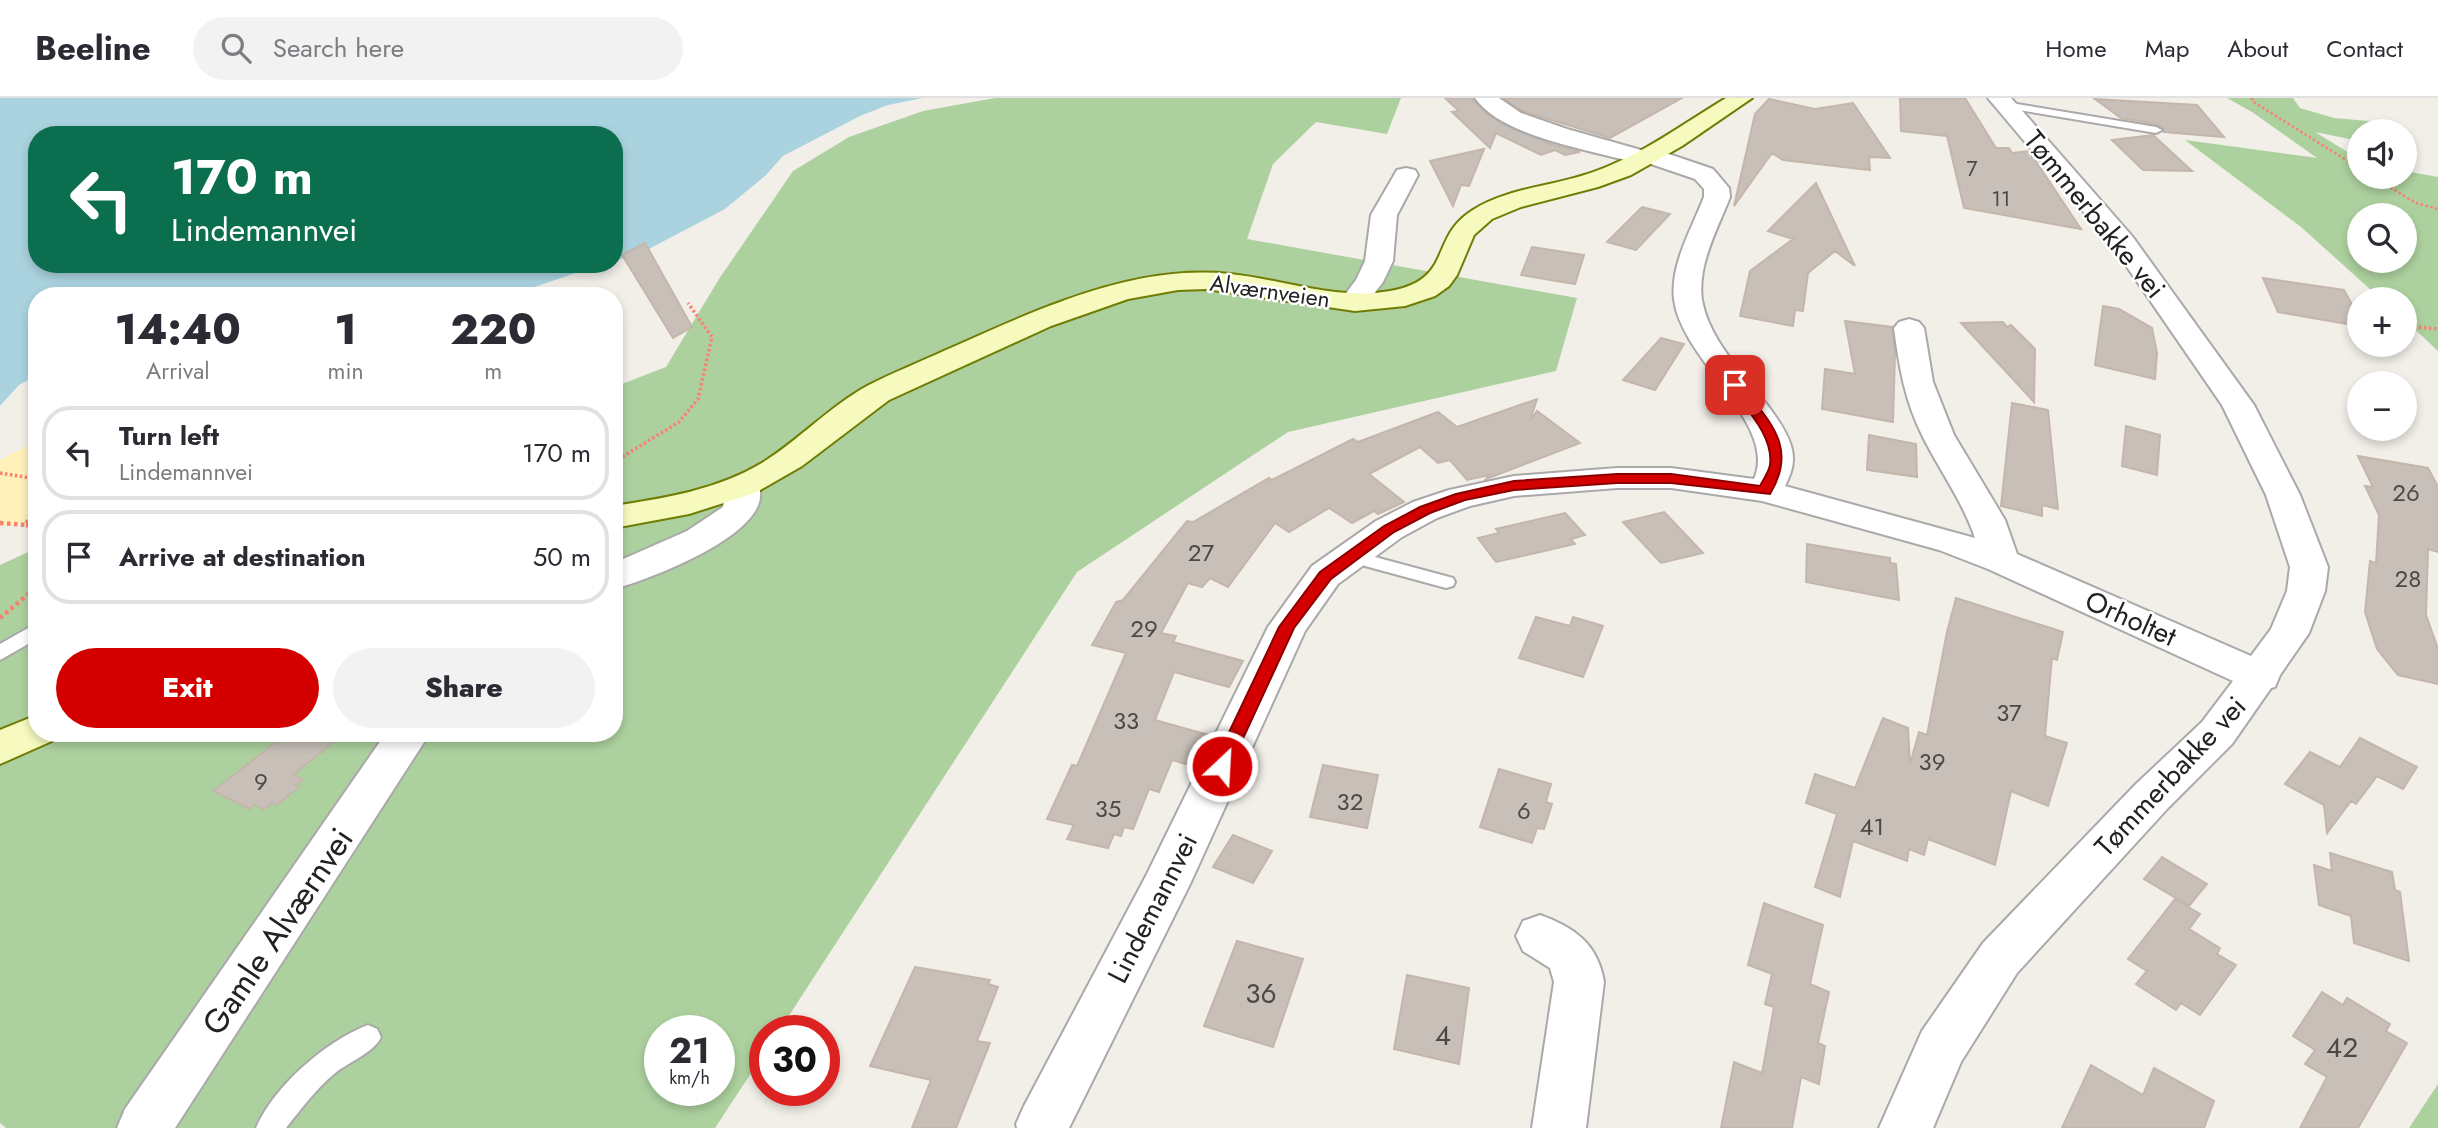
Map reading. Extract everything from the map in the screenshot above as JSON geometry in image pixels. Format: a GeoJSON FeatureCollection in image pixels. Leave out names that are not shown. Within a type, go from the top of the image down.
{"type":"FeatureCollection","features":[{"type":"Feature","properties":{"kind":"main road","name":"Alværnveien"},"geometry":{"type":"LineString","coordinates":[[623,515],[669,507],[743,486],[766,475],[856,406],[878,393],[1026,326],[1110,295],[1160,284],[1204,281],[1354,301],[1401,298],[1421,293],[1436,284],[1449,270],[1462,232],[1484,213],[1503,205],[1595,181],[1647,157],[1741,98]]}},
{"type":"Feature","properties":{"kind":"main road"},"geometry":{"type":"LineString","coordinates":[[0,748],[28,734]]}},
{"type":"Feature","properties":{"kind":"street"},"geometry":{"type":"LineString","coordinates":[[1486,98],[1499,110],[1524,120],[1704,174],[1717,188],[1717,197],[1687,286],[1688,302],[1701,340],[1764,424],[1774,444],[1777,465],[1765,491]]}},
{"type":"Feature","properties":{"kind":"street","name":"Tømmerbakke vei"},"geometry":{"type":"LineString","coordinates":[[1906,1128],[1941,1048],[2000,958],[2152,796],[2217,733],[2290,633],[2306,591],[2308,567],[2283,495],[2238,405],[2200,354],[2173,309],[2123,242],[2002,101]]}},
{"type":"Feature","properties":{"kind":"street"},"geometry":{"type":"LineString","coordinates":[[1354,301],[1369,282],[1379,261],[1384,215],[1406,175]]}},
{"type":"Feature","properties":{"kind":"street"},"geometry":{"type":"LineString","coordinates":[[1909,328],[1917,382],[1938,435],[1987,520],[2001,561]]}},
{"type":"Feature","properties":{"kind":"street","name":"Lindemannvei"},"geometry":{"type":"LineString","coordinates":[[1042,1126],[1167,882],[1287,627],[1325,575],[1389,529],[1425,510],[1461,497],[1514,485],[1617,478],[1671,478],[1765,491]]}},
{"type":"Feature","properties":{"kind":"street"},"geometry":{"type":"LineString","coordinates":[[623,573],[724,526],[740,510],[743,486]]}},
{"type":"Feature","properties":{"kind":"street","name":"Orholtet"},"geometry":{"type":"LineString","coordinates":[[1765,491],[1952,542],[2001,561],[2260,677]]}},
{"type":"Feature","properties":{"kind":"street","name":"Gamle Alværnvei"},"geometry":{"type":"LineString","coordinates":[[143,1127],[404,742]]}},
{"type":"Feature","properties":{"kind":"street"},"geometry":{"type":"LineString","coordinates":[[1540,936],[1556,944],[1573,958],[1578,967],[1579,982],[1559,1128]]}},
{"type":"Feature","properties":{"kind":"lane"},"geometry":{"type":"LineString","coordinates":[[2002,101],[2156,130]]}},
{"type":"Feature","properties":{"kind":"lane"},"geometry":{"type":"LineString","coordinates":[[1349,556],[1446,582]]}},
{"type":"Feature","properties":{"kind":"lane"},"geometry":{"type":"LineString","coordinates":[[0,653],[28,636]]}},
{"type":"Feature","properties":{"kind":"lane"},"geometry":{"type":"LineString","coordinates":[[270,1128],[312,1075],[340,1051],[368,1037]]}},
{"type":"Feature","properties":{"kind":"path"},"geometry":{"type":"LineString","coordinates":[[2252,98],[2252,101],[2347,160]]}},
{"type":"Feature","properties":{"kind":"path"},"geometry":{"type":"LineString","coordinates":[[2393,189],[2416,203],[2438,209]]}},
{"type":"Feature","properties":{"kind":"path"},"geometry":{"type":"LineString","coordinates":[[623,456],[679,422],[698,399],[712,337],[688,303]]}},
{"type":"Feature","properties":{"kind":"path"},"geometry":{"type":"LineString","coordinates":[[2417,328],[2438,329]]}},
{"type":"Feature","properties":{"kind":"path"},"geometry":{"type":"LineString","coordinates":[[0,473],[28,478]]}},
{"type":"Feature","properties":{"kind":"path"},"geometry":{"type":"LineString","coordinates":[[0,523],[26,524],[28,519]]}},
{"type":"Feature","properties":{"kind":"path"},"geometry":{"type":"LineString","coordinates":[[0,618],[28,595]]}},
{"type":"Feature","properties":{"kind":"green space"},"geometry":{"type":"Polygon","coordinates":[[[995,98],[1401,98],[1387,134],[1316,122],[1273,164],[1247,239],[1577,298],[1556,371],[1288,432],[1077,572],[789,1015],[749,1015],[749,1076],[735,1098],[735,1015],[644,1015],[644,1106],[729,1106],[715,1128],[6,1128],[0,1123],[0,565],[28,552],[28,742],[623,742],[623,384],[666,367],[719,279],[793,171],[849,137],[923,111],[995,98]]]}},
{"type":"Feature","properties":{"kind":"green space"},"geometry":{"type":"Polygon","coordinates":[[[2227,98],[2293,98],[2300,108],[2347,119],[2347,139],[2315,132],[2347,152],[2347,189],[2417,189],[2417,173],[2438,177],[2438,351],[2417,331],[2417,287],[2368,287],[2352,273],[2417,273],[2417,203],[2347,203],[2347,268],[2301,227],[2185,140],[2317,158],[2252,112],[2227,98]]]}},
{"type":"Feature","properties":{"kind":"green space"},"geometry":{"type":"Polygon","coordinates":[[[2438,1084],[2438,1128],[2409,1128],[2438,1084]]]}},
{"type":"Feature","properties":{"kind":"sand"},"geometry":{"type":"Polygon","coordinates":[[[28,446],[28,523],[0,526],[0,460],[28,446]]]}},
{"type":"Feature","properties":{"kind":"water"},"geometry":{"type":"Polygon","coordinates":[[[0,98],[923,98],[888,105],[860,116],[783,156],[765,176],[725,209],[645,251],[623,258],[623,126],[28,126],[28,273],[576,273],[534,287],[28,287],[28,380],[19,385],[0,406],[0,98]]]}},
{"type":"Feature","properties":{"kind":"building"},"geometry":{"type":"Polygon","coordinates":[[[1445,98],[1472,98],[1486,113],[1504,125],[1548,143],[1580,152],[1565,155],[1555,150],[1541,155],[1496,133],[1490,148],[1452,112],[1459,111],[1445,98]]]}},
{"type":"Feature","properties":{"kind":"building"},"geometry":{"type":"Polygon","coordinates":[[[1504,98],[1682,98],[1610,138],[1522,111],[1504,98]]]}},
{"type":"Feature","properties":{"kind":"building"},"geometry":{"type":"Polygon","coordinates":[[[1900,98],[1965,98],[1996,148],[2009,148],[2012,153],[2029,151],[2081,229],[1964,208],[1947,136],[1901,131],[1900,98]]]}},
{"type":"Feature","properties":{"kind":"building"},"geometry":{"type":"Polygon","coordinates":[[[1769,99],[1815,109],[1853,103],[1890,158],[1869,157],[1870,170],[1783,160],[1772,153],[1734,206],[1755,114],[1769,99]]]}},
{"type":"Feature","properties":{"kind":"building"},"geometry":{"type":"Polygon","coordinates":[[[2095,99],[2197,105],[2224,137],[2164,132],[2163,128],[2156,124],[2121,118],[2095,99]]]}},
{"type":"Feature","properties":{"kind":"building"},"geometry":{"type":"Polygon","coordinates":[[[2153,135],[2192,171],[2143,170],[2112,140],[2153,135]]]}},
{"type":"Feature","properties":{"kind":"building"},"geometry":{"type":"Polygon","coordinates":[[[1484,149],[1469,186],[1461,185],[1453,206],[1430,161],[1484,149]]]}},
{"type":"Feature","properties":{"kind":"building"},"geometry":{"type":"Polygon","coordinates":[[[1816,183],[1855,266],[1835,251],[1808,273],[1803,311],[1795,310],[1793,326],[1740,316],[1750,271],[1793,239],[1768,231],[1816,183]]]}},
{"type":"Feature","properties":{"kind":"building"},"geometry":{"type":"Polygon","coordinates":[[[1642,207],[1670,214],[1636,250],[1607,242],[1642,207]]]}},
{"type":"Feature","properties":{"kind":"building"},"geometry":{"type":"Polygon","coordinates":[[[645,243],[692,327],[673,338],[623,254],[645,243]]]}},
{"type":"Feature","properties":{"kind":"building"},"geometry":{"type":"Polygon","coordinates":[[[1532,247],[1584,255],[1575,284],[1521,275],[1532,247]]]}},
{"type":"Feature","properties":{"kind":"building"},"geometry":{"type":"Polygon","coordinates":[[[2263,278],[2344,290],[2347,295],[2347,324],[2278,312],[2263,278]]]}},
{"type":"Feature","properties":{"kind":"building"},"geometry":{"type":"Polygon","coordinates":[[[2103,306],[2119,309],[2152,328],[2157,353],[2155,379],[2095,365],[2103,306]]]}},
{"type":"Feature","properties":{"kind":"building"},"geometry":{"type":"Polygon","coordinates":[[[1845,321],[1892,327],[1895,353],[1893,422],[1822,409],[1825,369],[1855,374],[1845,321]]]}},
{"type":"Feature","properties":{"kind":"building"},"geometry":{"type":"Polygon","coordinates":[[[2003,322],[2007,327],[2011,325],[2035,349],[2034,402],[1961,323],[2003,322]]]}},
{"type":"Feature","properties":{"kind":"building"},"geometry":{"type":"Polygon","coordinates":[[[1661,338],[1684,344],[1655,390],[1623,380],[1661,338]]]}},
{"type":"Feature","properties":{"kind":"building"},"geometry":{"type":"Polygon","coordinates":[[[1537,399],[1530,421],[1537,411],[1580,443],[1486,479],[1489,475],[1467,480],[1450,460],[1438,463],[1420,447],[1369,474],[1404,502],[1378,514],[1374,511],[1352,523],[1329,508],[1289,532],[1275,523],[1228,587],[1210,578],[1202,587],[1188,583],[1161,633],[1176,636],[1173,642],[1243,661],[1229,687],[1174,672],[1155,720],[1212,736],[1196,767],[1172,760],[1159,792],[1149,789],[1133,829],[1124,827],[1121,836],[1114,834],[1108,848],[1067,839],[1074,825],[1047,819],[1072,765],[1077,766],[1126,653],[1092,645],[1116,602],[1123,600],[1187,521],[1193,522],[1269,478],[1272,480],[1353,439],[1358,442],[1438,412],[1457,427],[1537,399]]]}},
{"type":"Feature","properties":{"kind":"building"},"geometry":{"type":"Polygon","coordinates":[[[2012,403],[2048,410],[2058,509],[2042,505],[2042,516],[2001,506],[2012,403]]]}},
{"type":"Feature","properties":{"kind":"building"},"geometry":{"type":"Polygon","coordinates":[[[2126,426],[2160,435],[2157,475],[2122,466],[2126,426]]]}},
{"type":"Feature","properties":{"kind":"building"},"geometry":{"type":"Polygon","coordinates":[[[1869,435],[1916,444],[1917,477],[1867,470],[1869,435]]]}},
{"type":"Feature","properties":{"kind":"building"},"geometry":{"type":"Polygon","coordinates":[[[2358,456],[2428,468],[2438,487],[2438,552],[2428,549],[2426,615],[2438,649],[2438,684],[2398,675],[2377,649],[2365,612],[2370,561],[2376,563],[2379,515],[2365,486],[2373,487],[2358,456]]]}},
{"type":"Feature","properties":{"kind":"building"},"geometry":{"type":"Polygon","coordinates":[[[1664,512],[1703,553],[1661,563],[1623,522],[1664,512]]]}},
{"type":"Feature","properties":{"kind":"building"},"geometry":{"type":"Polygon","coordinates":[[[1565,513],[1585,535],[1571,539],[1575,544],[1496,562],[1478,538],[1499,533],[1496,529],[1565,513]]]}},
{"type":"Feature","properties":{"kind":"building"},"geometry":{"type":"Polygon","coordinates":[[[1807,544],[1890,558],[1890,563],[1896,564],[1899,600],[1806,582],[1807,544]]]}},
{"type":"Feature","properties":{"kind":"building"},"geometry":{"type":"Polygon","coordinates":[[[1956,598],[2063,632],[2057,660],[2052,658],[2045,736],[2067,743],[2048,806],[2011,791],[1995,865],[1928,839],[1924,855],[1909,849],[1907,861],[1853,841],[1840,897],[1815,887],[1837,814],[1806,803],[1815,774],[1855,788],[1883,718],[1908,728],[1910,764],[1919,732],[1927,735],[1956,598]]]}},
{"type":"Feature","properties":{"kind":"building"},"geometry":{"type":"Polygon","coordinates":[[[1536,617],[1570,626],[1573,617],[1603,626],[1583,677],[1519,658],[1536,617]]]}},
{"type":"Feature","properties":{"kind":"building"},"geometry":{"type":"Polygon","coordinates":[[[2360,738],[2417,767],[2403,789],[2377,776],[2356,804],[2351,801],[2327,833],[2324,805],[2285,784],[2310,752],[2340,767],[2360,738]]]}},
{"type":"Feature","properties":{"kind":"building"},"geometry":{"type":"Polygon","coordinates":[[[276,742],[334,742],[293,775],[303,779],[295,785],[299,787],[276,805],[272,803],[264,809],[255,805],[250,809],[213,791],[276,742]]]}},
{"type":"Feature","properties":{"kind":"building"},"geometry":{"type":"Polygon","coordinates":[[[1323,765],[1378,775],[1367,828],[1310,817],[1323,765]]]}},
{"type":"Feature","properties":{"kind":"building"},"geometry":{"type":"Polygon","coordinates":[[[1499,769],[1551,784],[1546,802],[1552,804],[1544,829],[1537,828],[1532,843],[1480,827],[1499,769]]]}},
{"type":"Feature","properties":{"kind":"building"},"geometry":{"type":"Polygon","coordinates":[[[1233,835],[1272,851],[1253,883],[1213,867],[1233,835]]]}},
{"type":"Feature","properties":{"kind":"building"},"geometry":{"type":"Polygon","coordinates":[[[2330,853],[2392,872],[2395,890],[2400,892],[2409,961],[2354,943],[2351,916],[2319,905],[2314,865],[2332,871],[2330,853]]]}},
{"type":"Feature","properties":{"kind":"building"},"geometry":{"type":"Polygon","coordinates":[[[2162,857],[2207,884],[2189,906],[2144,879],[2162,857]]]}},
{"type":"Feature","properties":{"kind":"building"},"geometry":{"type":"Polygon","coordinates":[[[2175,899],[2200,914],[2189,929],[2220,948],[2217,954],[2236,965],[2200,1015],[2181,1003],[2176,1010],[2136,984],[2147,971],[2128,959],[2175,899]]]}},
{"type":"Feature","properties":{"kind":"building"},"geometry":{"type":"Polygon","coordinates":[[[1764,903],[1823,925],[1810,984],[1829,992],[1818,1043],[1825,1046],[1819,1084],[1801,1077],[1792,1128],[1721,1128],[1734,1062],[1762,1073],[1774,1007],[1765,1004],[1772,974],[1748,965],[1764,903]]]}},
{"type":"Feature","properties":{"kind":"building"},"geometry":{"type":"Polygon","coordinates":[[[1237,941],[1303,959],[1273,1047],[1204,1026],[1237,941]]]}},
{"type":"Feature","properties":{"kind":"building"},"geometry":{"type":"Polygon","coordinates":[[[915,967],[990,980],[988,984],[998,987],[977,1041],[990,1043],[956,1128],[912,1128],[931,1080],[870,1066],[915,967]]]}},
{"type":"Feature","properties":{"kind":"building"},"geometry":{"type":"Polygon","coordinates":[[[1407,975],[1469,988],[1459,1064],[1394,1049],[1407,975]]]}},
{"type":"Feature","properties":{"kind":"building"},"geometry":{"type":"Polygon","coordinates":[[[2322,992],[2343,1005],[2347,998],[2390,1024],[2386,1031],[2407,1043],[2358,1128],[2300,1128],[2327,1077],[2305,1064],[2315,1050],[2293,1036],[2322,992]]]}},
{"type":"Feature","properties":{"kind":"building"},"geometry":{"type":"Polygon","coordinates":[[[2091,1065],[2143,1095],[2154,1068],[2214,1101],[2204,1128],[2062,1128],[2091,1065]]]}},
{"type":"Feature","properties":{"kind":"route"},"geometry":{"type":"LineString","coordinates":[[1222,766],[1287,627],[1325,575],[1389,529],[1425,510],[1461,497],[1514,485],[1617,478],[1671,478],[1765,491],[1777,465],[1774,444],[1764,424],[1735,385]]}}]}
